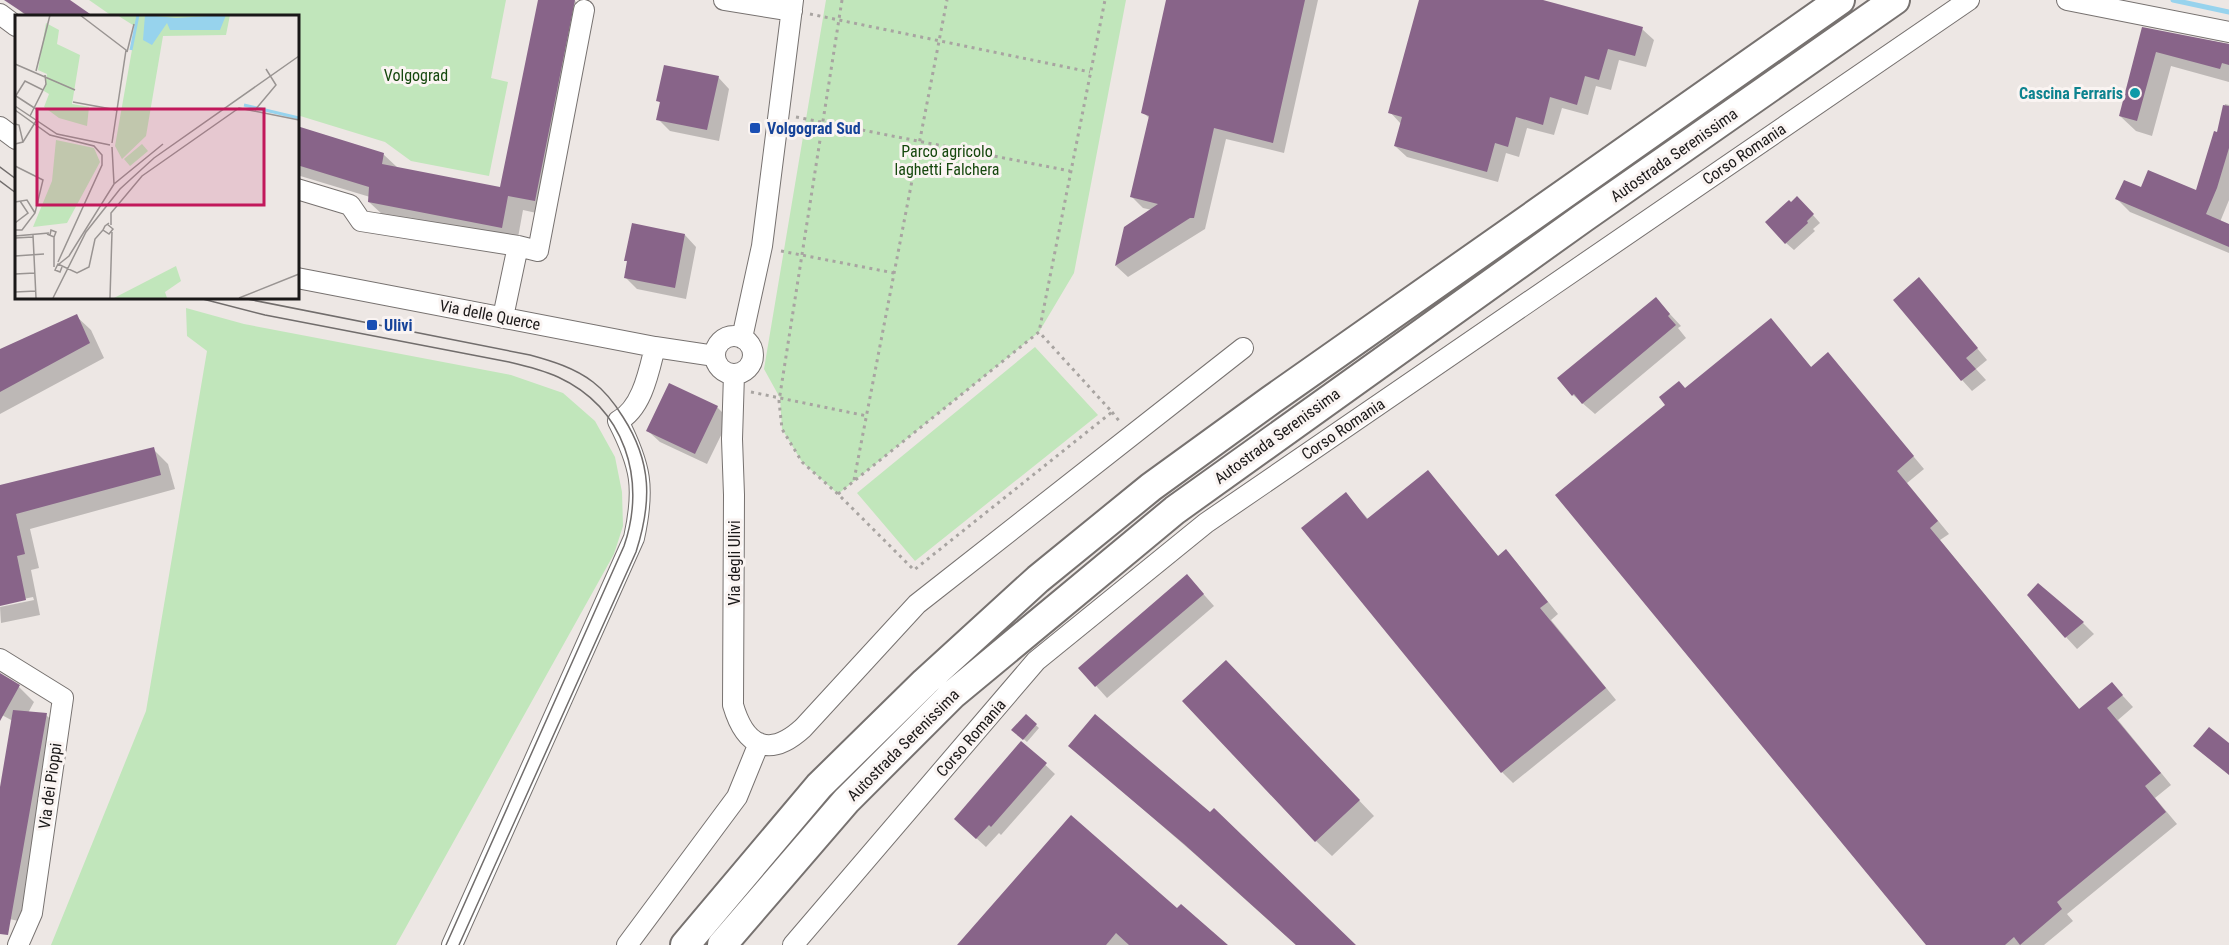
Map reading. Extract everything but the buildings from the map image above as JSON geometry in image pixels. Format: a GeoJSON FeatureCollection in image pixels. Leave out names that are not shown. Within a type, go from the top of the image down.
{"type":"FeatureCollection","features":[{"type":"Feature","properties":{"kind":"highway","name":"Autostrada Serenissima"},"geometry":{"type":"LineString","coordinates":[[685,945],[819,786],[925,682],[1038,579],[1151,487],[1253,413],[1840,0]]}},
{"type":"Feature","properties":{"kind":"highway","name":"Autostrada Serenissima"},"geometry":{"type":"LineString","coordinates":[[722,945],[846,801],[952,696],[1175,510],[1582,218],[1895,0]]}},
{"type":"Feature","properties":{"kind":"street"},"geometry":{"type":"LineString","coordinates":[[724,0],[792,5],[762,246],[742,338]]}},
{"type":"Feature","properties":{"kind":"street","name":"Corso Romania"},"geometry":{"type":"LineString","coordinates":[[793,945],[1036,661],[1206,523],[1969,0]]}},
{"type":"Feature","properties":{"kind":"street"},"geometry":{"type":"LineString","coordinates":[[2067,0],[2146,8],[2229,32]]}},
{"type":"Feature","properties":{"kind":"street"},"geometry":{"type":"LineString","coordinates":[[298,189],[350,205],[361,221],[538,251],[584,10]]}},
{"type":"Feature","properties":{"kind":"street"},"geometry":{"type":"LineString","coordinates":[[0,14],[15,25]]}},
{"type":"Feature","properties":{"kind":"street"},"geometry":{"type":"LineString","coordinates":[[0,127],[15,138]]}},
{"type":"Feature","properties":{"kind":"street"},"geometry":{"type":"LineString","coordinates":[[503,317],[518,246]]}},
{"type":"Feature","properties":{"kind":"street","name":"Via delle Querce"},"geometry":{"type":"LineString","coordinates":[[298,278],[655,347],[715,356]]}},
{"type":"Feature","properties":{"kind":"street"},"geometry":{"type":"LineString","coordinates":[[682,351],[722,334],[748,313]]}},
{"type":"Feature","properties":{"kind":"street"},"geometry":{"type":"LineString","coordinates":[[733,336],[742,338],[750,345],[753,354],[751,364],[734,381],[717,365],[715,356],[717,346],[724,339],[733,336]]}},
{"type":"Feature","properties":{"kind":"street"},"geometry":{"type":"LineString","coordinates":[[452,945],[634,538],[640,505],[639,469],[618,421],[634,408],[655,347]]}},
{"type":"Feature","properties":{"kind":"street"},"geometry":{"type":"LineString","coordinates":[[627,945],[737,797],[759,743],[778,744],[794,737],[917,604],[1243,348]]}},
{"type":"Feature","properties":{"kind":"street","name":"Via degli Ulivi"},"geometry":{"type":"LineString","coordinates":[[734,381],[732,439],[733,705],[744,732],[759,743]]}},
{"type":"Feature","properties":{"kind":"street","name":"Via dei Pioppi"},"geometry":{"type":"LineString","coordinates":[[0,658],[63,698],[32,913],[18,945]]}},
{"type":"Feature","properties":{"kind":"path"},"geometry":{"type":"LineString","coordinates":[[842,0],[780,399],[782,429],[802,462],[838,494],[914,570],[1112,412],[1039,332]]}},
{"type":"Feature","properties":{"kind":"path"},"geometry":{"type":"LineString","coordinates":[[854,482],[947,0]]}},
{"type":"Feature","properties":{"kind":"path"},"geometry":{"type":"LineString","coordinates":[[838,494],[1039,332],[1105,0]]}},
{"type":"Feature","properties":{"kind":"path"},"geometry":{"type":"LineString","coordinates":[[792,5],[839,20],[1090,72]]}},
{"type":"Feature","properties":{"kind":"path"},"geometry":{"type":"LineString","coordinates":[[780,112],[823,123],[1070,171]]}},
{"type":"Feature","properties":{"kind":"path"},"geometry":{"type":"LineString","coordinates":[[762,246],[894,273]]}},
{"type":"Feature","properties":{"kind":"path"},"geometry":{"type":"LineString","coordinates":[[734,381],[780,399],[867,416]]}},
{"type":"Feature","properties":{"kind":"green space","name":"Volgograd"},"geometry":{"type":"Polygon","coordinates":[[[89,0],[506,0],[491,78],[508,82],[489,176],[411,161],[385,142],[298,115],[298,15],[111,15],[89,0]]]}},
{"type":"Feature","properties":{"kind":"green space","name":"Parco agricolo laghetti Falchera"},"geometry":{"type":"Polygon","coordinates":[[[826,0],[1126,0],[1074,273],[1039,332],[838,494],[802,462],[782,429],[780,398],[764,369],[826,0]]]}},
{"type":"Feature","properties":{"kind":"green space"},"geometry":{"type":"Polygon","coordinates":[[[186,308],[244,324],[511,375],[563,393],[595,421],[615,457],[622,492],[623,526],[614,554],[396,945],[51,945],[146,711],[207,351],[187,336],[186,308]]]}},
{"type":"Feature","properties":{"kind":"green space"},"geometry":{"type":"Polygon","coordinates":[[[1035,347],[1098,415],[915,561],[857,493],[1035,347]]]}},
{"type":"Feature","properties":{"kind":"waterway"},"geometry":{"type":"LineString","coordinates":[[2173,0],[2229,12]]}},
{"type":"Feature","properties":{"kind":"tram line"},"geometry":{"type":"LineString","coordinates":[[0,167],[15,178]]}},
{"type":"Feature","properties":{"kind":"tram line"},"geometry":{"type":"LineString","coordinates":[[0,181],[15,192]]}},
{"type":"Feature","properties":{"kind":"tram line"},"geometry":{"type":"LineString","coordinates":[[199,298],[265,315],[509,362],[546,372],[581,390],[600,407],[625,448],[631,472],[633,496],[631,521],[624,546],[446,945]]}},
{"type":"Feature","properties":{"kind":"tram line"},"geometry":{"type":"LineString","coordinates":[[242,298],[530,355],[563,366],[586,377],[606,394],[623,417],[640,450],[647,499],[636,552],[459,945]]}},
{"type":"Feature","properties":{"kind":"place","name":"Cascina Ferraris"},"geometry":{"type":"Point","coordinates":[2135,93]}},
{"type":"Feature","properties":{"kind":"place","name":"Volgograd Sud"},"geometry":{"type":"Point","coordinates":[755,128]}},
{"type":"Feature","properties":{"kind":"place","name":"Ulivi"},"geometry":{"type":"Point","coordinates":[372,325]}}]}
